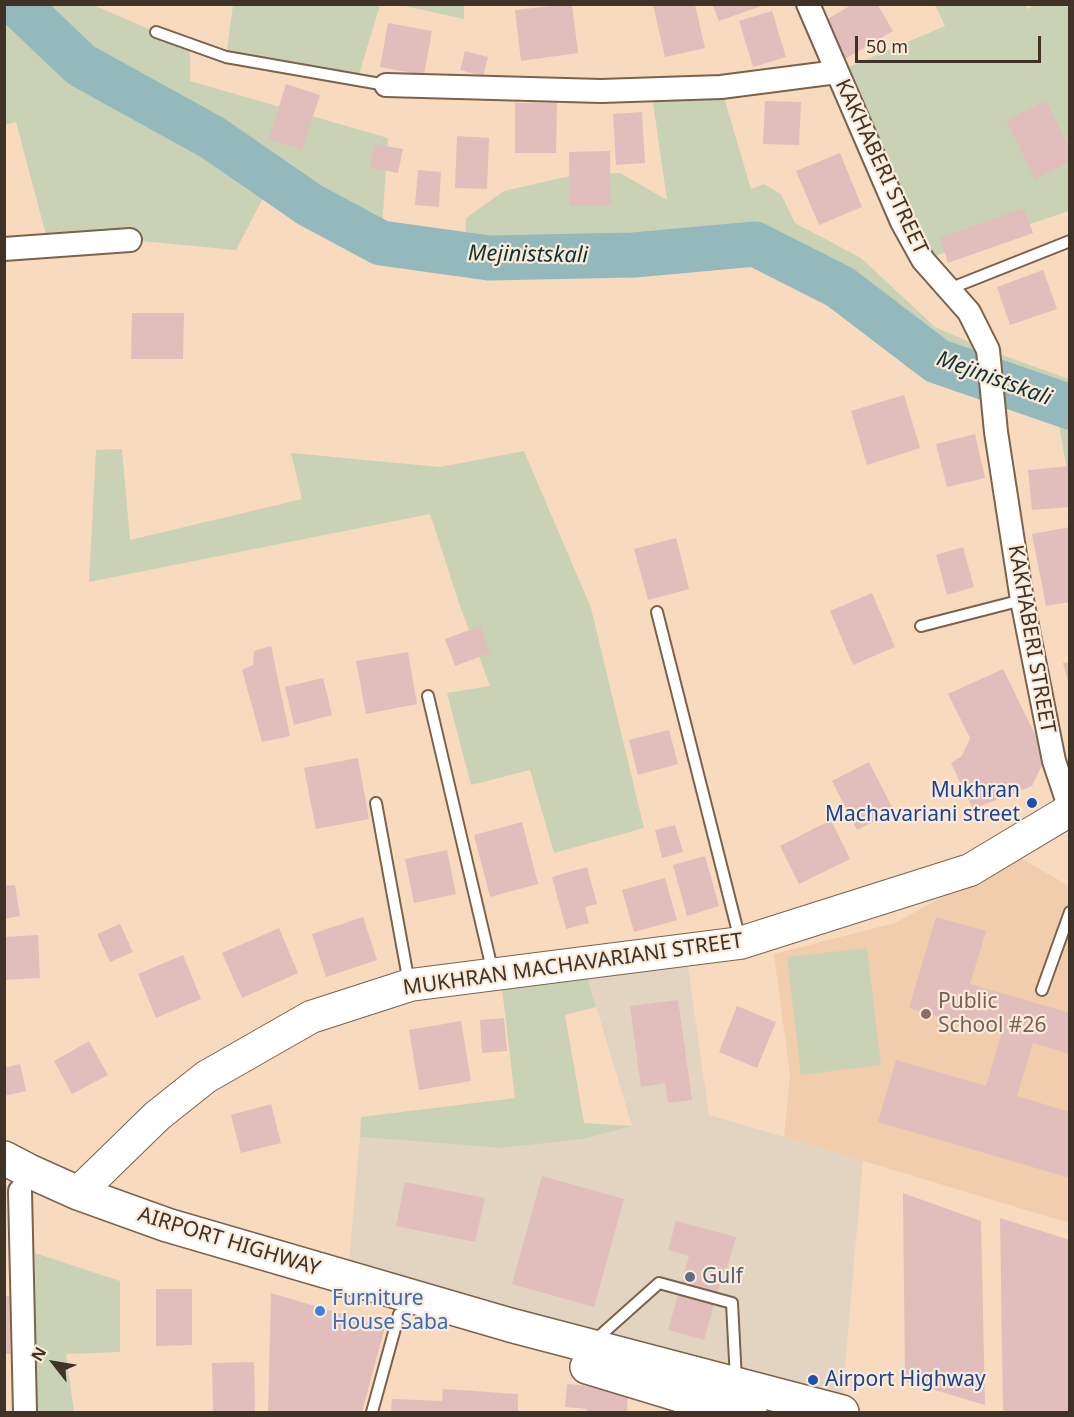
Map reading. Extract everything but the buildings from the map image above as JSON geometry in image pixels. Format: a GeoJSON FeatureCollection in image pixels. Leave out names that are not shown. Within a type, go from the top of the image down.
{"type":"FeatureCollection","features":[{"type":"Feature","properties":{"kind":"highway","name":"AIRPORT HIGHWAY"},"geometry":{"type":"LineString","coordinates":[[4,1158],[29,1172],[167,1225],[589,1346],[743,1398],[842,1413]]}},
{"type":"Feature","properties":{"kind":"highway","name":"AIRPORT HIGHWAY"},"geometry":{"type":"LineString","coordinates":[[12,1187],[68,1213],[156,1245],[399,1314],[696,1406],[743,1398]]}},
{"type":"Feature","properties":{"kind":"street","name":"KAKHABERI STREET"},"geometry":{"type":"LineString","coordinates":[[808,4],[902,222],[923,260],[969,312],[988,350],[996,432],[1022,600],[1054,761],[1070,809]]}},
{"type":"Feature","properties":{"kind":"street"},"geometry":{"type":"LineString","coordinates":[[386,85],[601,91],[709,88],[837,72]]}},
{"type":"Feature","properties":{"kind":"street"},"geometry":{"type":"LineString","coordinates":[[4,249],[130,240]]}},
{"type":"Feature","properties":{"kind":"street","name":"MUKHRAN MACHAVARIANI STREET"},"geometry":{"type":"LineString","coordinates":[[78,1192],[158,1116],[206,1077],[311,1017],[410,985],[740,943],[970,870],[1070,809]]}},
{"type":"Feature","properties":{"kind":"street"},"geometry":{"type":"LineString","coordinates":[[12,1187],[25,1413]]}},
{"type":"Feature","properties":{"kind":"lane"},"geometry":{"type":"LineString","coordinates":[[156,32],[226,57],[386,85]]}},
{"type":"Feature","properties":{"kind":"lane"},"geometry":{"type":"LineString","coordinates":[[949,289],[1070,241]]}},
{"type":"Feature","properties":{"kind":"lane"},"geometry":{"type":"LineString","coordinates":[[921,626],[1022,600]]}},
{"type":"Feature","properties":{"kind":"lane"},"geometry":{"type":"LineString","coordinates":[[657,612],[740,943]]}},
{"type":"Feature","properties":{"kind":"lane"},"geometry":{"type":"LineString","coordinates":[[428,696],[493,974]]}},
{"type":"Feature","properties":{"kind":"lane"},"geometry":{"type":"LineString","coordinates":[[376,803],[410,985]]}},
{"type":"Feature","properties":{"kind":"lane"},"geometry":{"type":"LineString","coordinates":[[1042,990],[1070,912]]}},
{"type":"Feature","properties":{"kind":"lane"},"geometry":{"type":"LineString","coordinates":[[589,1346],[659,1283],[732,1303],[743,1398]]}},
{"type":"Feature","properties":{"kind":"lane"},"geometry":{"type":"LineString","coordinates":[[372,1413],[399,1314]]}},
{"type":"Feature","properties":{"kind":"shaded area","name":"Public School #26"},"geometry":{"type":"Polygon","coordinates":[[[1017,856],[1069,886],[1069,1223],[784,1137],[790,1075],[774,954],[895,923],[1017,856]]]}},
{"type":"Feature","properties":{"kind":"shaded area"},"geometry":{"type":"Polygon","coordinates":[[[688,967],[709,1115],[863,1160],[842,1400],[499,1307],[349,1263],[360,1137],[501,1148],[584,1139],[632,1126],[587,976],[688,967]]]}},
{"type":"Feature","properties":{"kind":"green space"},"geometry":{"type":"Polygon","coordinates":[[[1025,4],[1027,9],[1036,5],[1069,5],[1069,211],[923,260],[837,72],[945,26],[935,5],[1025,4]]]}},
{"type":"Feature","properties":{"kind":"green space"},"geometry":{"type":"Polygon","coordinates":[[[4,5],[93,5],[190,44],[190,81],[388,138],[381,243],[310,205],[273,179],[236,250],[130,240],[49,246],[16,122],[5,125],[4,5]]]}},
{"type":"Feature","properties":{"kind":"green space"},"geometry":{"type":"Polygon","coordinates":[[[233,5],[380,5],[357,81],[226,57],[233,5]]]}},
{"type":"Feature","properties":{"kind":"green space"},"geometry":{"type":"Polygon","coordinates":[[[400,5],[464,5],[464,19],[400,5]]]}},
{"type":"Feature","properties":{"kind":"green space"},"geometry":{"type":"Polygon","coordinates":[[[721,87],[751,189],[764,184],[781,194],[795,223],[861,258],[935,327],[988,350],[1069,379],[1069,481],[1055,403],[937,361],[840,287],[756,244],[648,253],[489,258],[465,255],[466,218],[504,191],[570,176],[620,173],[667,200],[651,89],[721,87]]]}},
{"type":"Feature","properties":{"kind":"green space"},"geometry":{"type":"Polygon","coordinates":[[[122,449],[130,540],[302,499],[291,453],[440,467],[524,451],[591,608],[644,828],[554,853],[530,770],[471,785],[447,693],[490,686],[460,606],[430,514],[89,582],[96,450],[122,449]]]}},
{"type":"Feature","properties":{"kind":"green space"},"geometry":{"type":"Polygon","coordinates":[[[867,948],[881,1065],[801,1075],[787,957],[867,948]]]}},
{"type":"Feature","properties":{"kind":"green space"},"geometry":{"type":"Polygon","coordinates":[[[587,976],[596,1007],[565,1015],[584,1123],[632,1126],[584,1139],[501,1148],[360,1137],[361,1117],[515,1098],[502,989],[587,976]]]}},
{"type":"Feature","properties":{"kind":"green space"},"geometry":{"type":"Polygon","coordinates":[[[35,1253],[120,1281],[120,1352],[66,1354],[74,1412],[36,1412],[35,1253]]]}},
{"type":"Feature","properties":{"kind":"waterway","name":"Mejinistskali"},"geometry":{"type":"LineString","coordinates":[[17,4],[81,65],[213,138],[310,205],[381,243],[489,258],[634,255],[755,244],[840,287],[937,361],[1070,407]]}},
{"type":"Feature","properties":{"kind":"place","name":"Mukhran Machavariani street"},"geometry":{"type":"Point","coordinates":[1032,803]}},
{"type":"Feature","properties":{"kind":"place","name":"Public School #26"},"geometry":{"type":"Point","coordinates":[926,1014]}},
{"type":"Feature","properties":{"kind":"place","name":"Gulf"},"geometry":{"type":"Point","coordinates":[690,1277]}},
{"type":"Feature","properties":{"kind":"place","name":"Furniture House Saba"},"geometry":{"type":"Point","coordinates":[320,1311]}},
{"type":"Feature","properties":{"kind":"place","name":"Airport Highway"},"geometry":{"type":"Point","coordinates":[813,1380]}}]}
